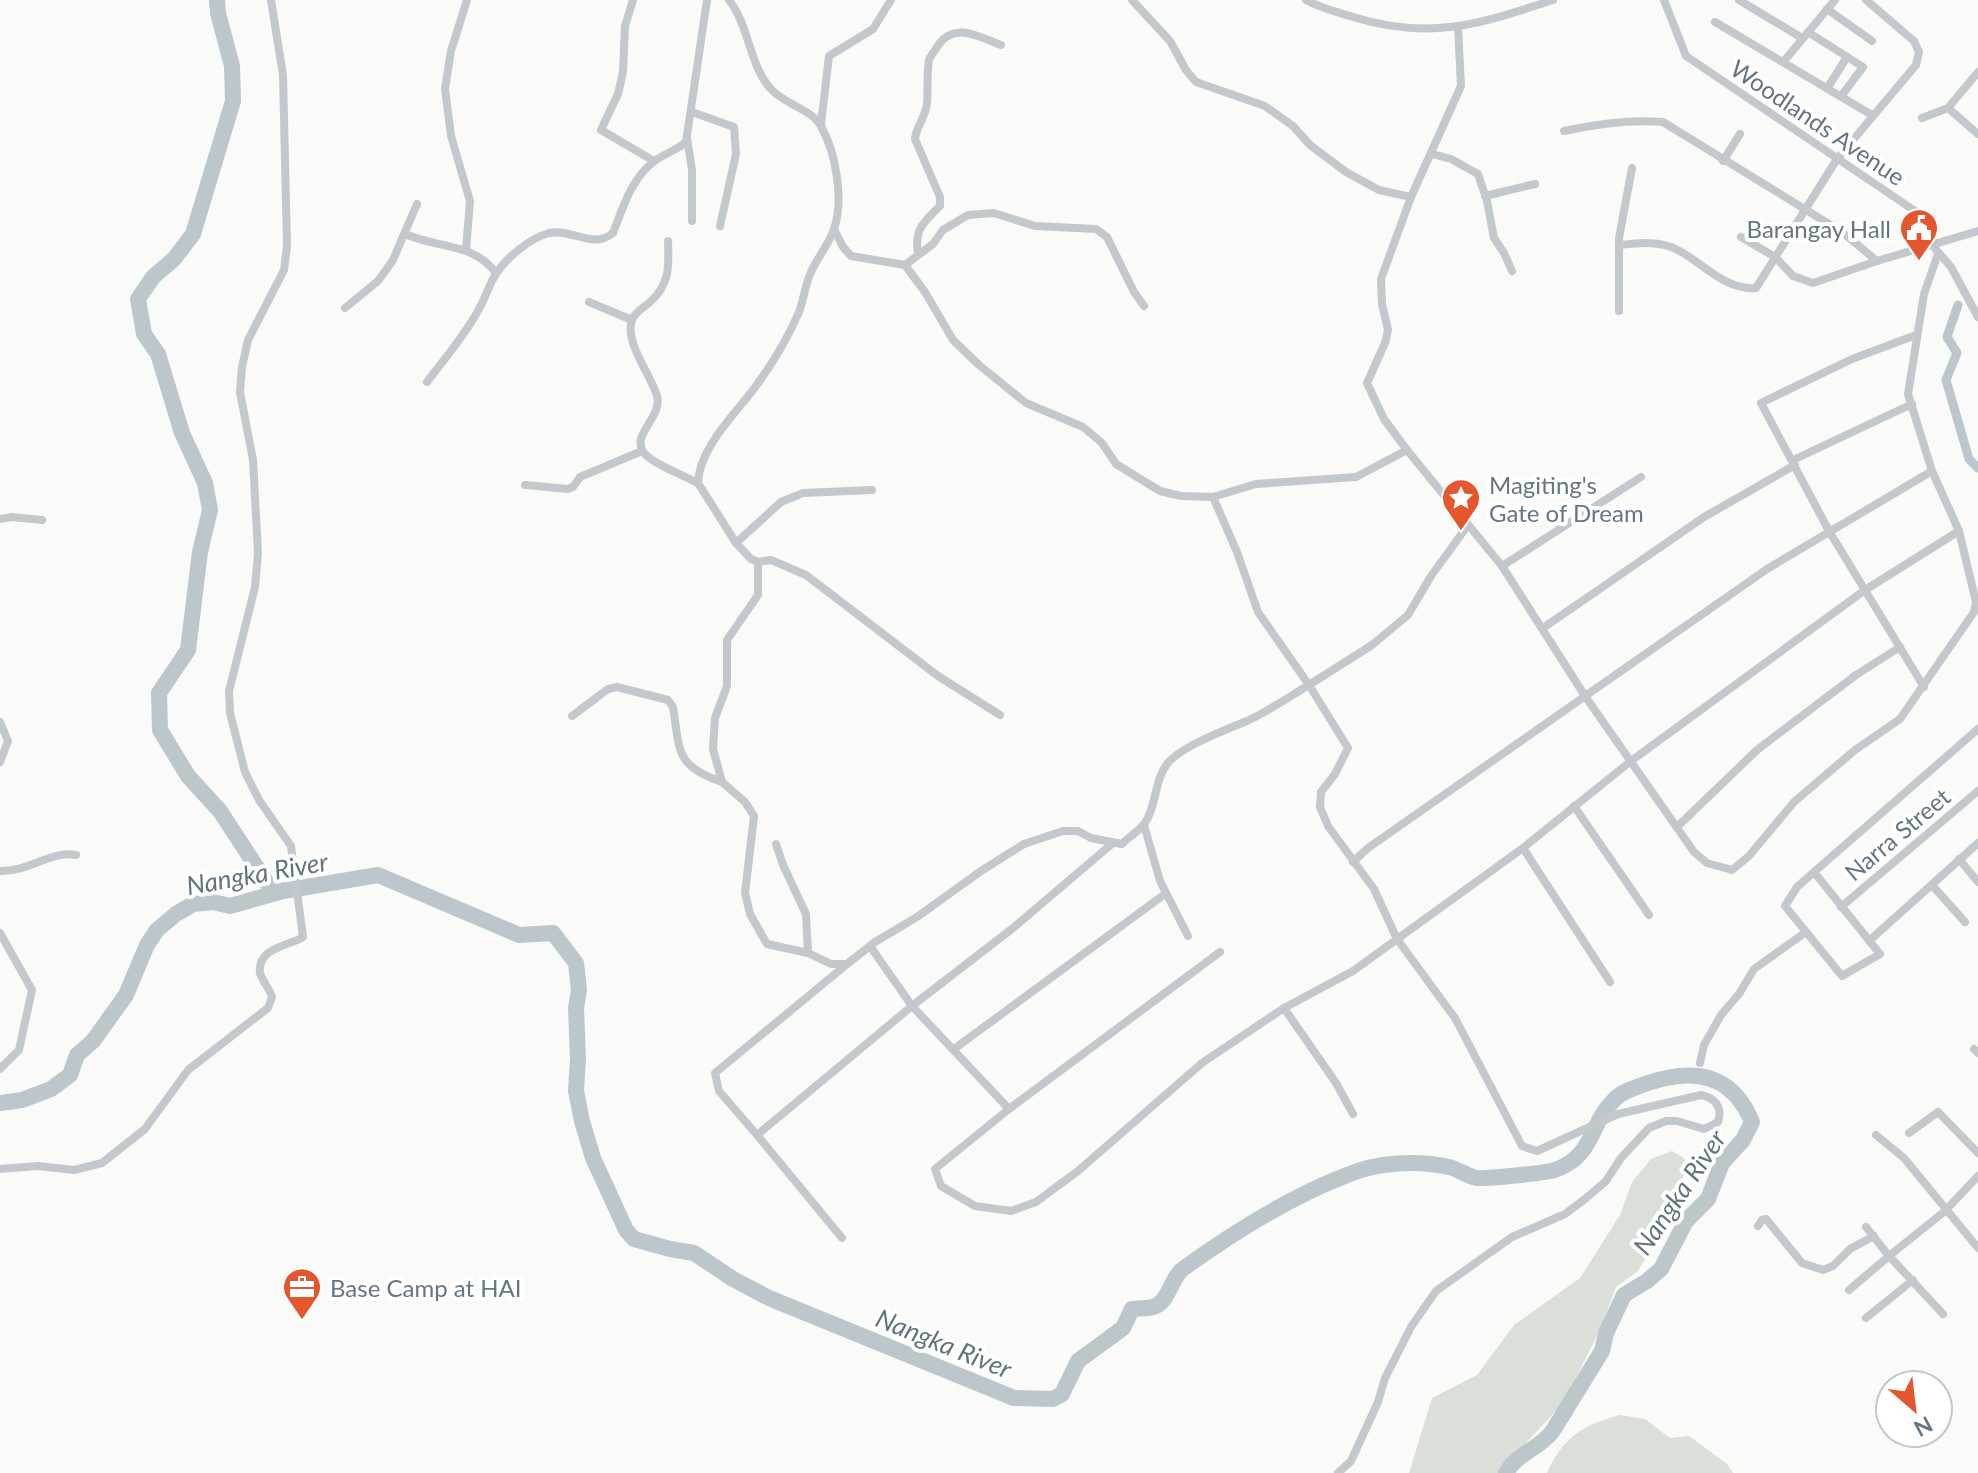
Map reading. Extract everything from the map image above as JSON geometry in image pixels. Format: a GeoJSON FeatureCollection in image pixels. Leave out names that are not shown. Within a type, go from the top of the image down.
{"type":"FeatureCollection","features":[{"type":"Feature","properties":{"kind":"street"},"geometry":{"type":"LineString","coordinates":[[0,1169],[22,1166],[85,1169],[102,1163],[122,1150],[145,1129],[188,1070],[268,1008],[272,997],[261,976],[263,961],[275,948],[302,938],[291,846],[259,800],[245,772],[230,713],[229,691],[255,587],[258,553],[253,460],[240,392],[242,367],[248,340],[284,270],[287,246],[283,75],[271,0]]}},
{"type":"Feature","properties":{"kind":"street"},"geometry":{"type":"LineString","coordinates":[[466,250],[470,201],[451,136],[445,89],[451,51],[467,0]]}},
{"type":"Feature","properties":{"kind":"street"},"geometry":{"type":"LineString","coordinates":[[633,0],[625,26],[621,83],[601,130],[654,161]]}},
{"type":"Feature","properties":{"kind":"street"},"geometry":{"type":"LineString","coordinates":[[427,382],[480,308],[496,273],[536,238],[550,233],[565,233],[597,241],[609,237],[634,182],[654,161],[676,151],[686,142],[707,0]]}},
{"type":"Feature","properties":{"kind":"street"},"geometry":{"type":"LineString","coordinates":[[698,483],[707,454],[720,432],[772,363],[788,334],[800,309],[809,278],[834,229],[838,205],[830,146],[821,124],[770,88],[729,0]]}},
{"type":"Feature","properties":{"kind":"street"},"geometry":{"type":"LineString","coordinates":[[821,124],[829,56],[873,29],[891,0]]}},
{"type":"Feature","properties":{"kind":"street"},"geometry":{"type":"LineString","coordinates":[[1132,0],[1170,41],[1196,82],[1265,106],[1346,172],[1379,190],[1411,197]]}},
{"type":"Feature","properties":{"kind":"street"},"geometry":{"type":"LineString","coordinates":[[1306,0],[1368,21],[1414,30],[1458,27],[1553,0]]}},
{"type":"Feature","properties":{"kind":"street"},"geometry":{"type":"LineString","coordinates":[[1514,0],[1517,11]]}},
{"type":"Feature","properties":{"kind":"street","name":"Woodlands Avenue"},"geometry":{"type":"LineString","coordinates":[[1664,0],[1686,56],[1915,211],[1978,317]]}},
{"type":"Feature","properties":{"kind":"street"},"geometry":{"type":"LineString","coordinates":[[1739,0],[1863,67],[1842,95]]}},
{"type":"Feature","properties":{"kind":"street"},"geometry":{"type":"LineString","coordinates":[[1784,61],[1835,0]]}},
{"type":"Feature","properties":{"kind":"street"},"geometry":{"type":"LineString","coordinates":[[1620,245],[1647,242],[1672,247],[1734,285],[1752,289],[1758,286],[1837,159],[1916,65],[1919,52],[1914,41],[1866,0]]}},
{"type":"Feature","properties":{"kind":"street"},"geometry":{"type":"LineString","coordinates":[[1827,9],[1872,41]]}},
{"type":"Feature","properties":{"kind":"street"},"geometry":{"type":"LineString","coordinates":[[1715,22],[1872,115]]}},
{"type":"Feature","properties":{"kind":"street"},"geometry":{"type":"LineString","coordinates":[[1458,27],[1461,86],[1411,197],[1381,279],[1382,304],[1388,330],[1367,383],[1384,419],[1502,566],[1585,696],[1694,852],[1707,863],[1732,870],[1749,856],[1794,802],[1855,750],[1900,719],[1974,612],[1976,602],[1959,531],[1932,471],[1908,394],[1916,335],[1936,250]]}},
{"type":"Feature","properties":{"kind":"street"},"geometry":{"type":"LineString","coordinates":[[918,253],[917,230],[940,206],[940,197],[915,139],[924,120],[930,81],[929,58],[947,35],[956,32],[969,33],[1001,45]]}},
{"type":"Feature","properties":{"kind":"street"},"geometry":{"type":"LineString","coordinates":[[1828,87],[1847,57]]}},
{"type":"Feature","properties":{"kind":"street"},"geometry":{"type":"LineString","coordinates":[[1922,118],[1948,108],[1959,91],[1978,72]]}},
{"type":"Feature","properties":{"kind":"street"},"geometry":{"type":"LineString","coordinates":[[1948,108],[1978,134]]}},
{"type":"Feature","properties":{"kind":"street"},"geometry":{"type":"LineString","coordinates":[[692,112],[734,127],[736,154],[720,226]]}},
{"type":"Feature","properties":{"kind":"street"},"geometry":{"type":"LineString","coordinates":[[1564,131],[1592,124],[1647,120],[1663,122],[1842,232],[1877,261]]}},
{"type":"Feature","properties":{"kind":"street"},"geometry":{"type":"LineString","coordinates":[[1723,161],[1740,134]]}},
{"type":"Feature","properties":{"kind":"street"},"geometry":{"type":"LineString","coordinates":[[687,137],[692,170],[692,221]]}},
{"type":"Feature","properties":{"kind":"street"},"geometry":{"type":"LineString","coordinates":[[1432,154],[1451,159],[1478,174],[1494,238],[1512,271]]}},
{"type":"Feature","properties":{"kind":"street"},"geometry":{"type":"LineString","coordinates":[[1619,311],[1622,212],[1632,168]]}},
{"type":"Feature","properties":{"kind":"street"},"geometry":{"type":"LineString","coordinates":[[1485,196],[1535,184]]}},
{"type":"Feature","properties":{"kind":"street"},"geometry":{"type":"LineString","coordinates":[[345,308],[378,281],[393,260],[417,204]]}},
{"type":"Feature","properties":{"kind":"street"},"geometry":{"type":"LineString","coordinates":[[905,265],[933,244],[943,230],[968,215],[994,213],[1035,226],[1096,229],[1107,237],[1144,306]]}},
{"type":"Feature","properties":{"kind":"street"},"geometry":{"type":"LineString","coordinates":[[834,229],[851,256],[905,265],[953,340],[1026,403],[1083,427],[1102,443],[1116,464],[1160,491],[1181,496],[1213,497],[1256,484],[1356,477],[1407,450]]}},
{"type":"Feature","properties":{"kind":"street"},"geometry":{"type":"LineString","coordinates":[[1741,237],[1775,257],[1793,276],[1813,283],[1877,261],[1936,250],[1978,231]]}},
{"type":"Feature","properties":{"kind":"street"},"geometry":{"type":"LineString","coordinates":[[405,234],[423,242],[478,254],[496,273]]}},
{"type":"Feature","properties":{"kind":"street"},"geometry":{"type":"LineString","coordinates":[[668,241],[669,270],[665,286],[632,320],[634,343],[658,398],[654,416],[640,437],[642,451],[698,483],[736,543],[751,559],[758,562],[771,560],[806,575],[938,676],[1000,715]]}},
{"type":"Feature","properties":{"kind":"street"},"geometry":{"type":"LineString","coordinates":[[589,302],[632,320]]}},
{"type":"Feature","properties":{"kind":"street"},"geometry":{"type":"LineString","coordinates":[[1916,335],[1852,359],[1761,403],[1829,531],[1924,687]]}},
{"type":"Feature","properties":{"kind":"street"},"geometry":{"type":"LineString","coordinates":[[1543,628],[1704,517],[1794,463],[1912,404]]}},
{"type":"Feature","properties":{"kind":"street"},"geometry":{"type":"LineString","coordinates":[[525,485],[568,489],[580,477],[642,451]]}},
{"type":"Feature","properties":{"kind":"street"},"geometry":{"type":"LineString","coordinates":[[1353,862],[1368,848],[1767,569],[1932,471]]}},
{"type":"Feature","properties":{"kind":"street"},"geometry":{"type":"LineString","coordinates":[[1502,566],[1641,477]]}},
{"type":"Feature","properties":{"kind":"street"},"geometry":{"type":"LineString","coordinates":[[736,543],[781,502],[803,493],[872,490]]}},
{"type":"Feature","properties":{"kind":"street"},"geometry":{"type":"LineString","coordinates":[[1213,497],[1258,612],[1348,748],[1335,774],[1321,792],[1320,807],[1328,826],[1374,889],[1397,939],[1455,1018],[1522,1146],[1537,1151],[1618,1114],[1701,1095],[1711,1097],[1719,1106],[1718,1122],[1704,1129],[1666,1121],[1649,1128],[1621,1158],[1606,1181],[1585,1199],[1565,1214],[1512,1237],[1436,1291],[1411,1327],[1385,1378],[1378,1402],[1351,1461],[1338,1473]]}},
{"type":"Feature","properties":{"kind":"street"},"geometry":{"type":"LineString","coordinates":[[0,519],[42,520]]}},
{"type":"Feature","properties":{"kind":"street"},"geometry":{"type":"LineString","coordinates":[[842,1238],[719,1091],[715,1073],[870,946],[1024,844],[1063,831],[1078,831],[1091,838],[1122,844],[1144,825],[1152,809],[1160,776],[1168,762],[1220,731],[1285,700],[1372,645],[1408,615],[1431,576],[1468,525]]}},
{"type":"Feature","properties":{"kind":"street"},"geometry":{"type":"LineString","coordinates":[[1220,952],[1009,1109],[935,1169],[941,1186],[975,1206],[1011,1211],[1036,1202],[1078,1171],[1202,1063],[1284,1008],[1353,971],[1523,848],[1631,761],[1865,590],[1959,531]]}},
{"type":"Feature","properties":{"kind":"street"},"geometry":{"type":"LineString","coordinates":[[722,782],[713,749],[715,718],[727,686],[727,640],[758,595],[758,562]]}},
{"type":"Feature","properties":{"kind":"street"},"geometry":{"type":"LineString","coordinates":[[1677,827],[1757,750],[1856,675],[1900,647]]}},
{"type":"Feature","properties":{"kind":"street"},"geometry":{"type":"LineString","coordinates":[[572,716],[608,689],[617,687],[668,700],[673,707],[681,757],[698,774],[722,782],[745,802],[754,816],[745,893],[750,914],[767,944],[808,953],[831,964],[847,964]]}},
{"type":"Feature","properties":{"kind":"street"},"geometry":{"type":"LineString","coordinates":[[0,722],[8,741],[0,762]]}},
{"type":"Feature","properties":{"kind":"street"},"geometry":{"type":"LineString","coordinates":[[1814,872],[1880,954],[1842,976],[1785,906],[1797,887],[1814,872],[1978,729]]}},
{"type":"Feature","properties":{"kind":"street","name":"Narra Street"},"geometry":{"type":"LineString","coordinates":[[1841,907],[1978,791]]}},
{"type":"Feature","properties":{"kind":"street"},"geometry":{"type":"LineString","coordinates":[[1574,806],[1649,915]]}},
{"type":"Feature","properties":{"kind":"street"},"geometry":{"type":"LineString","coordinates":[[1144,825],[1165,894],[1188,936]]}},
{"type":"Feature","properties":{"kind":"street"},"geometry":{"type":"LineString","coordinates":[[757,1135],[1113,843]]}},
{"type":"Feature","properties":{"kind":"street"},"geometry":{"type":"LineString","coordinates":[[1869,941],[1978,843]]}},
{"type":"Feature","properties":{"kind":"street"},"geometry":{"type":"LineString","coordinates":[[776,844],[806,914],[808,953]]}},
{"type":"Feature","properties":{"kind":"street"},"geometry":{"type":"LineString","coordinates":[[1523,848],[1610,982]]}},
{"type":"Feature","properties":{"kind":"street"},"geometry":{"type":"LineString","coordinates":[[0,871],[31,867],[67,853],[76,855]]}},
{"type":"Feature","properties":{"kind":"street"},"geometry":{"type":"LineString","coordinates":[[1959,859],[1978,882]]}},
{"type":"Feature","properties":{"kind":"street"},"geometry":{"type":"LineString","coordinates":[[1932,885],[1965,922]]}},
{"type":"Feature","properties":{"kind":"street"},"geometry":{"type":"LineString","coordinates":[[954,1049],[1165,894]]}},
{"type":"Feature","properties":{"kind":"street"},"geometry":{"type":"LineString","coordinates":[[1700,1063],[1704,1045],[1721,1015],[1754,969],[1806,932]]}},
{"type":"Feature","properties":{"kind":"street"},"geometry":{"type":"LineString","coordinates":[[0,933],[32,990],[19,1050],[0,1069]]}},
{"type":"Feature","properties":{"kind":"street"},"geometry":{"type":"LineString","coordinates":[[870,946],[912,1006],[1009,1109]]}},
{"type":"Feature","properties":{"kind":"street"},"geometry":{"type":"LineString","coordinates":[[1284,1008],[1336,1083],[1353,1114]]}},
{"type":"Feature","properties":{"kind":"street"},"geometry":{"type":"LineString","coordinates":[[1909,1133],[1938,1112],[1978,1153]]}},
{"type":"Feature","properties":{"kind":"street"},"geometry":{"type":"LineString","coordinates":[[1876,1135],[1904,1158],[1978,1248]]}},
{"type":"Feature","properties":{"kind":"street"},"geometry":{"type":"LineString","coordinates":[[1849,1290],[1945,1211],[1978,1176]]}},
{"type":"Feature","properties":{"kind":"street"},"geometry":{"type":"LineString","coordinates":[[1758,1226],[1767,1219],[1802,1263],[1823,1270],[1874,1236]]}},
{"type":"Feature","properties":{"kind":"street"},"geometry":{"type":"LineString","coordinates":[[1866,1227],[1943,1314]]}},
{"type":"Feature","properties":{"kind":"street"},"geometry":{"type":"LineString","coordinates":[[1866,1318],[1913,1280]]}},
{"type":"Feature","properties":{"kind":"shaded area"},"geometry":{"type":"Polygon","coordinates":[[[1672,1151],[1684,1158],[1687,1168],[1665,1226],[1638,1271],[1616,1287],[1599,1332],[1563,1403],[1498,1473],[1409,1473],[1432,1398],[1477,1375],[1514,1325],[1580,1278],[1620,1215],[1632,1182],[1651,1159],[1672,1151]]]}},
{"type":"Feature","properties":{"kind":"shaded area"},"geometry":{"type":"Polygon","coordinates":[[[1619,1415],[1645,1419],[1670,1438],[1689,1436],[1727,1464],[1733,1473],[1547,1473],[1567,1441],[1584,1428],[1619,1415]]]}},
{"type":"Feature","properties":{"kind":"waterway"},"geometry":{"type":"LineString","coordinates":[[217,0],[232,66],[233,101],[193,234],[174,259],[153,277],[138,299],[144,334],[158,354],[182,433],[205,483],[210,510],[200,552],[188,650],[159,693],[160,730],[188,776],[220,811],[267,883],[283,891]]}},
{"type":"Feature","properties":{"kind":"waterway"},"geometry":{"type":"LineString","coordinates":[[1958,305],[1947,337],[1957,353],[1946,380],[1969,459],[1978,468]]}},
{"type":"Feature","properties":{"kind":"waterway","name":"Nangka River"},"geometry":{"type":"LineString","coordinates":[[0,1103],[22,1100],[51,1089],[70,1075],[77,1055],[93,1041],[126,995],[147,945],[157,930],[176,914],[193,904],[213,902],[230,906],[283,891],[378,875],[519,935],[553,933],[576,963],[579,990],[576,1008],[576,1091],[582,1121],[593,1158],[626,1230],[634,1239],[694,1253],[769,1298],[1014,1398],[1053,1399],[1062,1394],[1078,1361],[1123,1328],[1132,1309],[1161,1303],[1184,1268],[1243,1229],[1326,1184],[1371,1167],[1397,1164],[1424,1163],[1449,1167],[1477,1178],[1555,1170],[1578,1156],[1607,1108],[1626,1091],[1680,1076],[1709,1078],[1722,1084],[1734,1093],[1752,1122],[1743,1140],[1722,1163],[1708,1199],[1686,1221],[1661,1269],[1624,1295],[1606,1333],[1602,1351],[1552,1432],[1506,1473]]}},
{"type":"Feature","properties":{"kind":"place","name":"Barangay Hall"},"geometry":{"type":"Point","coordinates":[1919,262]}},
{"type":"Feature","properties":{"kind":"place","name":"Magiting's Gate of Dream"},"geometry":{"type":"Point","coordinates":[1461,532]}},
{"type":"Feature","properties":{"kind":"place","name":"Base Camp at HAI"},"geometry":{"type":"Point","coordinates":[302,1321]}}]}
